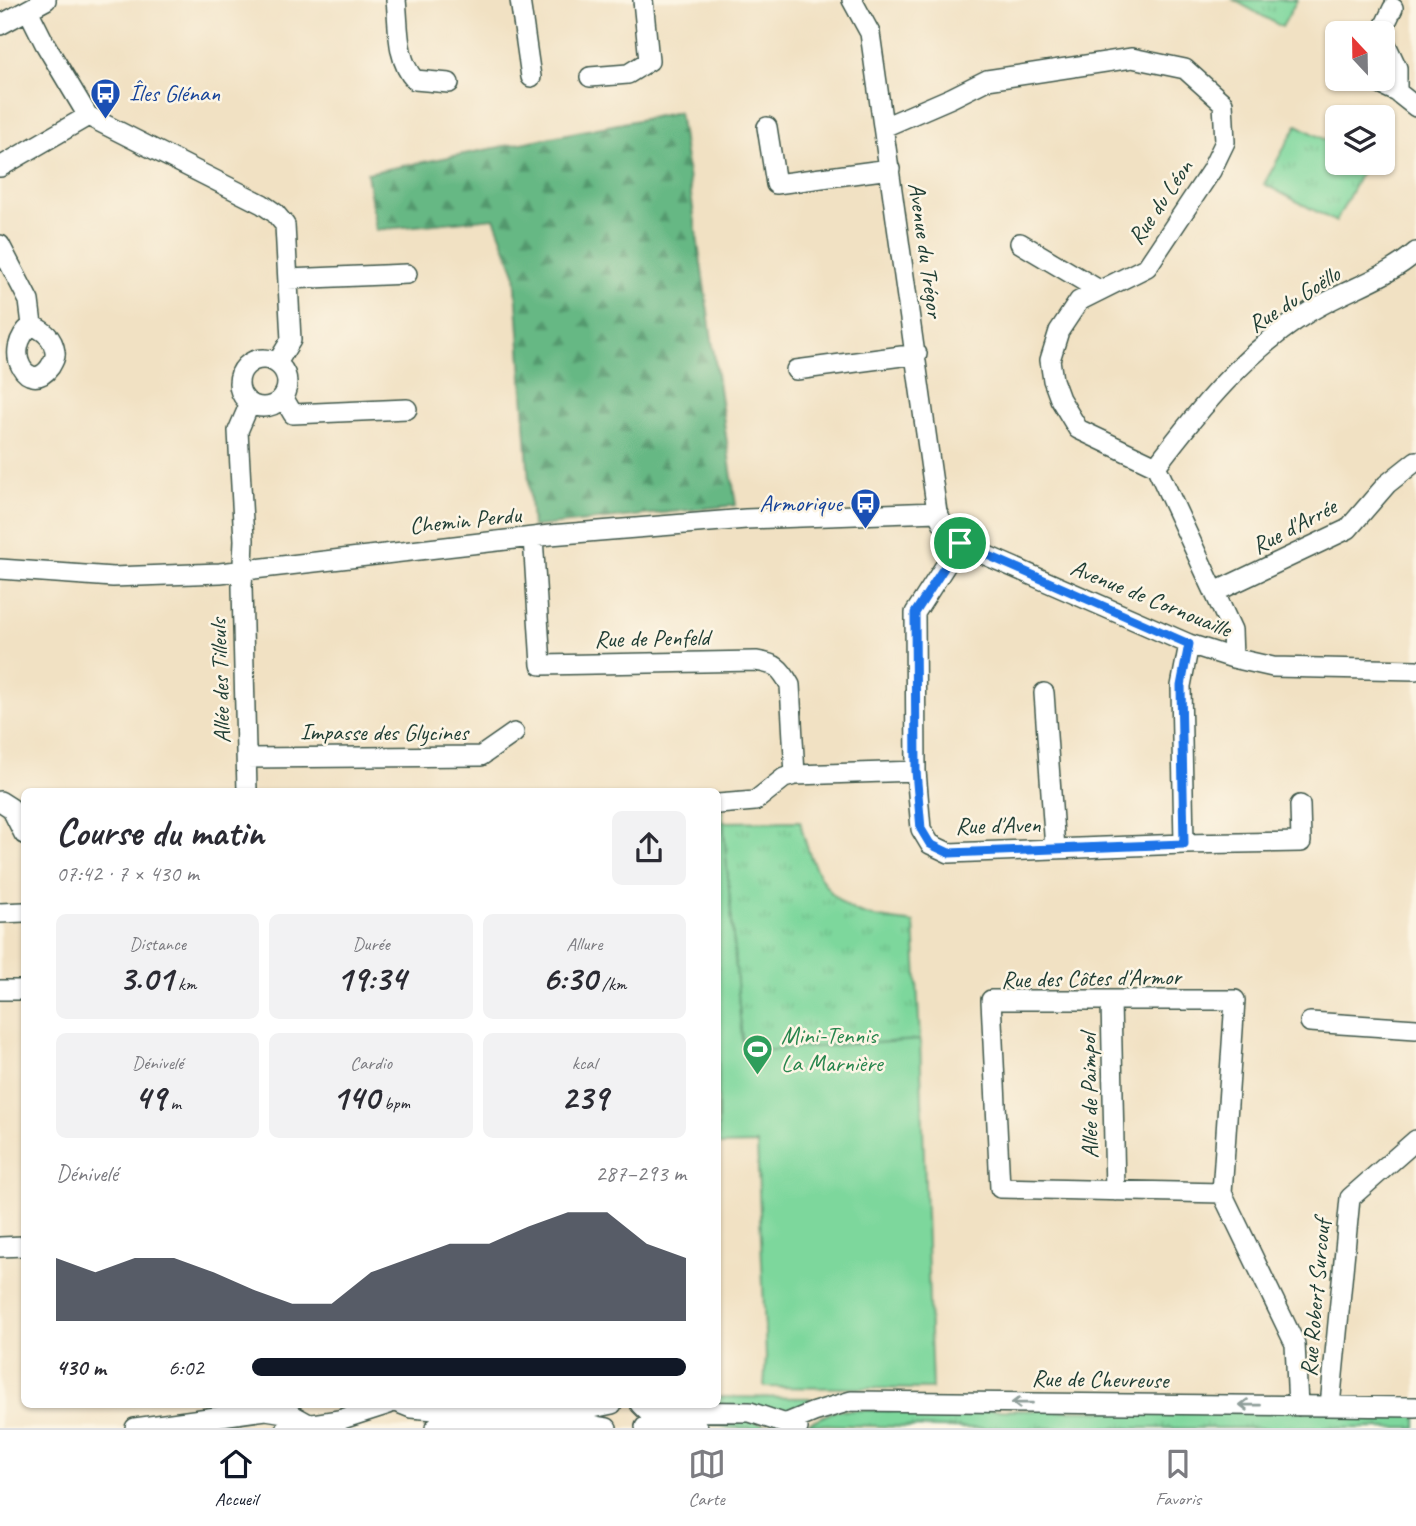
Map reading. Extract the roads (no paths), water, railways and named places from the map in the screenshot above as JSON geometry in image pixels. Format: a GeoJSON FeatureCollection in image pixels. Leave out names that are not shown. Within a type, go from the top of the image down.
{"type":"FeatureCollection","features":[{"type":"Feature","properties":{"kind":"street"},"geometry":{"type":"LineString","coordinates":[[0,25],[46,0]]}},
{"type":"Feature","properties":{"kind":"street"},"geometry":{"type":"LineString","coordinates":[[396,0],[403,61],[411,75],[415,80],[449,83]]}},
{"type":"Feature","properties":{"kind":"street"},"geometry":{"type":"LineString","coordinates":[[520,0],[531,77]]}},
{"type":"Feature","properties":{"kind":"street"},"geometry":{"type":"LineString","coordinates":[[590,77],[628,74],[649,61],[643,0]]}},
{"type":"Feature","properties":{"kind":"street","name":"Avenue du Trégor"},"geometry":{"type":"LineString","coordinates":[[852,0],[870,33],[937,512]]}},
{"type":"Feature","properties":{"kind":"street"},"geometry":{"type":"LineString","coordinates":[[1387,21],[1393,8]]}},
{"type":"Feature","properties":{"kind":"street"},"geometry":{"type":"LineString","coordinates":[[28,10],[88,116],[262,204],[275,213],[285,225],[291,340],[277,363]]}},
{"type":"Feature","properties":{"kind":"street","name":"Rue du Léon"},"geometry":{"type":"LineString","coordinates":[[884,127],[951,99],[987,80],[1132,58],[1185,69],[1223,103],[1225,142],[1211,171],[1147,267],[1079,301],[1059,331],[1050,360],[1060,399],[1079,429],[1156,467]]}},
{"type":"Feature","properties":{"kind":"street"},"geometry":{"type":"LineString","coordinates":[[1395,64],[1397,92],[1416,107]]}},
{"type":"Feature","properties":{"kind":"street"},"geometry":{"type":"LineString","coordinates":[[0,167],[88,116]]}},
{"type":"Feature","properties":{"kind":"street"},"geometry":{"type":"LineString","coordinates":[[767,127],[776,184],[890,169]]}},
{"type":"Feature","properties":{"kind":"street"},"geometry":{"type":"LineString","coordinates":[[1020,243],[1099,290]]}},
{"type":"Feature","properties":{"kind":"street"},"geometry":{"type":"LineString","coordinates":[[0,245],[29,301],[32,325]]}},
{"type":"Feature","properties":{"kind":"street","name":"Rue du Goëllo"},"geometry":{"type":"LineString","coordinates":[[1156,467],[1210,398],[1246,359],[1271,338],[1312,310],[1403,264],[1416,252]]}},
{"type":"Feature","properties":{"kind":"street"},"geometry":{"type":"LineString","coordinates":[[288,279],[407,274]]}},
{"type":"Feature","properties":{"kind":"street"},"geometry":{"type":"LineString","coordinates":[[796,370],[916,354]]}},
{"type":"Feature","properties":{"kind":"street"},"geometry":{"type":"LineString","coordinates":[[256,360],[277,363],[283,368],[288,382],[283,397],[271,406],[250,403],[240,391],[240,376],[244,369],[256,360]]}},
{"type":"Feature","properties":{"kind":"street"},"geometry":{"type":"LineString","coordinates":[[283,397],[293,414],[407,409]]}},
{"type":"Feature","properties":{"kind":"street","name":"Allée des Tilleuls"},"geometry":{"type":"LineString","coordinates":[[247,788],[244,540],[239,431],[250,403]]}},
{"type":"Feature","properties":{"kind":"street","name":"Rue d'Arrée"},"geometry":{"type":"LineString","coordinates":[[1215,592],[1348,530],[1387,484],[1416,461]]}},
{"type":"Feature","properties":{"kind":"street"},"geometry":{"type":"LineString","coordinates":[[1156,467],[1232,630],[1233,658]]}},
{"type":"Feature","properties":{"kind":"street"},"geometry":{"type":"LineString","coordinates":[[937,512],[947,531],[960,543]]}},
{"type":"Feature","properties":{"kind":"street","name":"Chemin Perdu"},"geometry":{"type":"LineString","coordinates":[[0,569],[113,577],[243,570],[533,537],[746,519],[937,512]]}},
{"type":"Feature","properties":{"kind":"street","name":"Rue de Penfeld"},"geometry":{"type":"LineString","coordinates":[[533,537],[541,665],[756,661],[774,664],[790,685],[795,775]]}},
{"type":"Feature","properties":{"kind":"street","name":"Avenue de Cornouaille"},"geometry":{"type":"LineString","coordinates":[[960,543],[1189,644],[1233,658],[1273,667],[1416,670]]}},
{"type":"Feature","properties":{"kind":"street","name":"Rue d'Aven"},"geometry":{"type":"LineString","coordinates":[[960,543],[915,613],[916,771],[921,829],[930,844],[949,853],[1300,842],[1300,805]]}},
{"type":"Feature","properties":{"kind":"street"},"geometry":{"type":"LineString","coordinates":[[1184,844],[1181,686],[1189,644]]}},
{"type":"Feature","properties":{"kind":"street"},"geometry":{"type":"LineString","coordinates":[[1044,693],[1055,849]]}},
{"type":"Feature","properties":{"kind":"street","name":"Impasse des Glycines"},"geometry":{"type":"LineString","coordinates":[[247,758],[481,756],[514,733]]}},
{"type":"Feature","properties":{"kind":"street"},"geometry":{"type":"LineString","coordinates":[[721,804],[755,801],[784,778],[795,775],[916,771]]}},
{"type":"Feature","properties":{"kind":"street"},"geometry":{"type":"LineString","coordinates":[[0,801],[11,808],[21,828]]}},
{"type":"Feature","properties":{"kind":"street"},"geometry":{"type":"LineString","coordinates":[[0,913],[21,912]]}},
{"type":"Feature","properties":{"kind":"street"},"geometry":{"type":"LineString","coordinates":[[0,990],[21,989]]}},
{"type":"Feature","properties":{"kind":"street","name":"Rue des Côtes d'Armor"},"geometry":{"type":"LineString","coordinates":[[1222,1193],[1000,1188],[991,1000],[1235,1000],[1222,1193],[1295,1344],[1298,1406]]}},
{"type":"Feature","properties":{"kind":"street","name":"Allée de Paimpol"},"geometry":{"type":"LineString","coordinates":[[1111,1001],[1115,1191]]}},
{"type":"Feature","properties":{"kind":"street"},"geometry":{"type":"LineString","coordinates":[[1310,1022],[1416,1029]]}},
{"type":"Feature","properties":{"kind":"street","name":"Rue Robert Surcouf"},"geometry":{"type":"LineString","coordinates":[[1330,1406],[1350,1198],[1416,1140]]}},
{"type":"Feature","properties":{"kind":"street"},"geometry":{"type":"LineString","coordinates":[[0,1247],[21,1245]]}},
{"type":"Feature","properties":{"kind":"street","name":"Rue de Chevreuse"},"geometry":{"type":"LineString","coordinates":[[644,1417],[750,1412],[793,1425],[814,1412],[851,1401],[1416,1407]]}},
{"type":"Feature","properties":{"kind":"street"},"geometry":{"type":"LineString","coordinates":[[286,1428],[339,1420],[376,1408]]}},
{"type":"Feature","properties":{"kind":"street"},"geometry":{"type":"LineString","coordinates":[[375,1428],[375,1414],[382,1408]]}},
{"type":"Feature","properties":{"kind":"street"},"geometry":{"type":"LineString","coordinates":[[408,1408],[415,1418],[416,1428]]}},
{"type":"Feature","properties":{"kind":"street"},"geometry":{"type":"LineString","coordinates":[[420,1408],[478,1408]]}},
{"type":"Feature","properties":{"kind":"street"},"geometry":{"type":"LineString","coordinates":[[566,1408],[593,1408]]}},
{"type":"Feature","properties":{"kind":"street"},"geometry":{"type":"LineString","coordinates":[[435,1428],[607,1428],[606,1414],[609,1408]]}},
{"type":"Feature","properties":{"kind":"street"},"geometry":{"type":"LineString","coordinates":[[135,1428],[266,1410],[291,1414],[309,1424]]}},
{"type":"Feature","properties":{"kind":"street","name":"Rue de Chevreuse"},"geometry":{"type":"LineString","coordinates":[[644,1417],[698,1428]]}},
{"type":"Feature","properties":{"kind":"place","name":"Îles Glénan"},"geometry":{"type":"Point","coordinates":[106,120]}},
{"type":"Feature","properties":{"kind":"place","name":"Armorique"},"geometry":{"type":"Point","coordinates":[865,530]}},
{"type":"Feature","properties":{"kind":"place","name":"Mini-Tennis La Marnière"},"geometry":{"type":"Point","coordinates":[758,1076]}}]}
